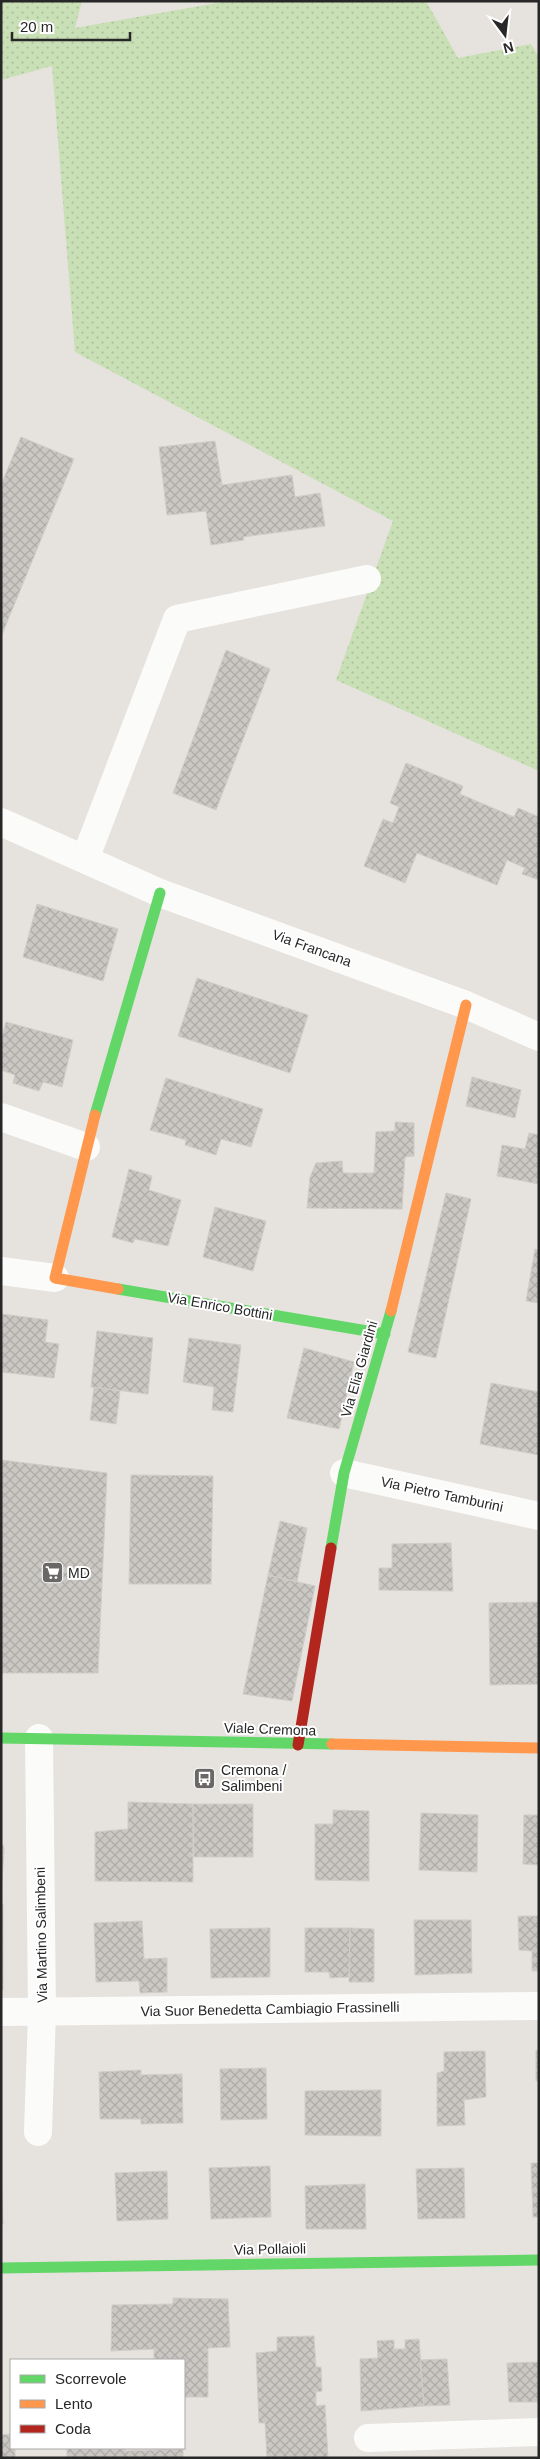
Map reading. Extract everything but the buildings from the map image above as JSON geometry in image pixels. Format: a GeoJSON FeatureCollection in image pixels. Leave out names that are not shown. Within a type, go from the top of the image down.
{"type":"FeatureCollection","features":[{"type":"Feature","properties":{"kind":"street"},"geometry":{"type":"LineString","coordinates":[[85,859],[177,619],[367,579]]}},
{"type":"Feature","properties":{"kind":"street","name":"Via Francana"},"geometry":{"type":"LineString","coordinates":[[1,822],[160,892],[466,1005],[539,1037]]}},
{"type":"Feature","properties":{"kind":"street"},"geometry":{"type":"LineString","coordinates":[[55,1278],[86,1147],[160,892]]}},
{"type":"Feature","properties":{"kind":"street","name":"Via Elia Giardini"},"geometry":{"type":"LineString","coordinates":[[298,1745],[344,1473],[385,1334],[466,1005]]}},
{"type":"Feature","properties":{"kind":"street"},"geometry":{"type":"LineString","coordinates":[[1,1117],[86,1147]]}},
{"type":"Feature","properties":{"kind":"street","name":"Via Enrico Bottini"},"geometry":{"type":"LineString","coordinates":[[1,1271],[55,1278],[385,1334]]}},
{"type":"Feature","properties":{"kind":"street","name":"Via Pietro Tamburini"},"geometry":{"type":"LineString","coordinates":[[344,1473],[539,1516]]}},
{"type":"Feature","properties":{"kind":"street","name":"Viale Cremona"},"geometry":{"type":"LineString","coordinates":[[1,1738],[539,1748]]}},
{"type":"Feature","properties":{"kind":"street","name":"Via Martino Salimbeni"},"geometry":{"type":"LineString","coordinates":[[38,1738],[42,2012],[38,2132]]}},
{"type":"Feature","properties":{"kind":"street","name":"Via Suor Benedetta Cambiagio Frassinelli"},"geometry":{"type":"LineString","coordinates":[[1,2012],[539,2006]]}},
{"type":"Feature","properties":{"kind":"street","name":"Via Pollaioli"},"geometry":{"type":"LineString","coordinates":[[1,2268],[539,2260]]}},
{"type":"Feature","properties":{"kind":"street"},"geometry":{"type":"LineString","coordinates":[[368,2438],[539,2432]]}},
{"type":"Feature","properties":{"kind":"green space"},"geometry":{"type":"Polygon","coordinates":[[[1,1],[82,1],[75,28],[228,1],[426,1],[458,58],[531,44],[539,57],[539,771],[336,680],[393,521],[75,352],[52,66],[1,80],[1,1]]]}},
{"type":"Feature","properties":{"kind":"traffic: fast"},"geometry":{"type":"LineString","coordinates":[[95,1115],[160,893]]}},
{"type":"Feature","properties":{"kind":"traffic: fast"},"geometry":{"type":"LineString","coordinates":[[118,1289],[385,1334]]}},
{"type":"Feature","properties":{"kind":"traffic: fast"},"geometry":{"type":"LineString","coordinates":[[331,1548],[344,1473],[391,1311]]}},
{"type":"Feature","properties":{"kind":"traffic: fast"},"geometry":{"type":"LineString","coordinates":[[1,1738],[332,1744]]}},
{"type":"Feature","properties":{"kind":"traffic: fast"},"geometry":{"type":"LineString","coordinates":[[1,2268],[539,2260]]}},
{"type":"Feature","properties":{"kind":"traffic: slow"},"geometry":{"type":"LineString","coordinates":[[391,1311],[466,1005]]}},
{"type":"Feature","properties":{"kind":"traffic: slow"},"geometry":{"type":"LineString","coordinates":[[95,1115],[55,1278],[118,1289]]}},
{"type":"Feature","properties":{"kind":"traffic: slow"},"geometry":{"type":"LineString","coordinates":[[332,1744],[539,1748]]}},
{"type":"Feature","properties":{"kind":"traffic: jam"},"geometry":{"type":"LineString","coordinates":[[298,1745],[331,1548]]}},
{"type":"Feature","properties":{"kind":"place","name":"MD"},"geometry":{"type":"Point","coordinates":[52,1573]}},
{"type":"Feature","properties":{"kind":"place","name":"Cremona / Salimbeni"},"geometry":{"type":"Point","coordinates":[205,1778]}}]}
